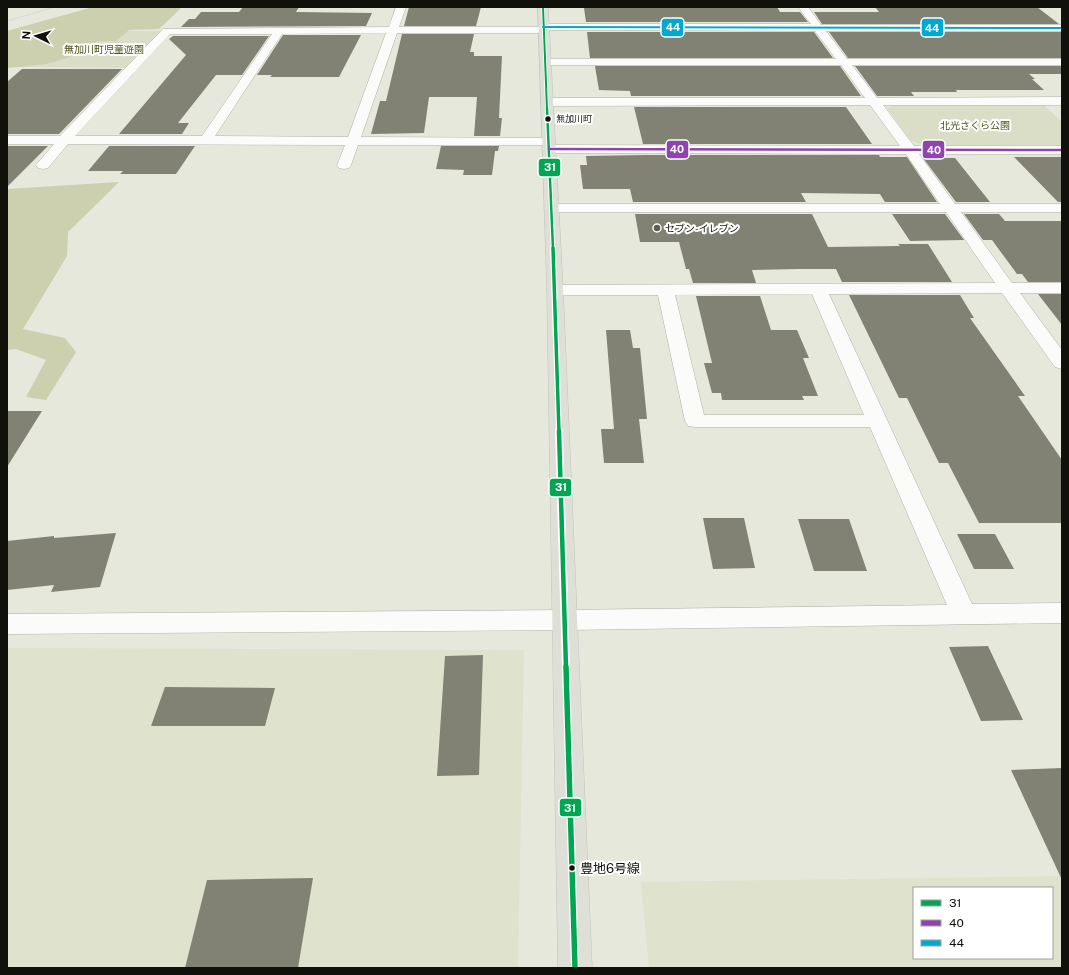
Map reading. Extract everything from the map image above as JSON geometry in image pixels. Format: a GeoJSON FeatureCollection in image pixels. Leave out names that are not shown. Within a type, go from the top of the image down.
{"type":"FeatureCollection","features":[{"type":"Feature","properties":{"kind":"main road"},"geometry":{"type":"LineString","coordinates":[[543,21],[555,290],[575,968]]}},
{"type":"Feature","properties":{"kind":"street"},"geometry":{"type":"LineString","coordinates":[[344,165],[401,7]]}},
{"type":"Feature","properties":{"kind":"street"},"geometry":{"type":"LineString","coordinates":[[803,7],[910,150],[1007,288],[1062,363]]}},
{"type":"Feature","properties":{"kind":"street"},"geometry":{"type":"LineString","coordinates":[[43,165],[64,140],[167,31],[392,32],[543,21],[818,28],[1062,28]]}},
{"type":"Feature","properties":{"kind":"street"},"geometry":{"type":"LineString","coordinates":[[206,140],[278,32]]}},
{"type":"Feature","properties":{"kind":"street"},"geometry":{"type":"LineString","coordinates":[[545,62],[1062,62]]}},
{"type":"Feature","properties":{"kind":"street"},"geometry":{"type":"LineString","coordinates":[[547,102],[1062,101]]}},
{"type":"Feature","properties":{"kind":"street"},"geometry":{"type":"LineString","coordinates":[[7,140],[353,141],[910,150],[1062,150]]}},
{"type":"Feature","properties":{"kind":"street"},"geometry":{"type":"LineString","coordinates":[[551,208],[1062,208]]}},
{"type":"Feature","properties":{"kind":"street"},"geometry":{"type":"LineString","coordinates":[[555,290],[1062,288]]}},
{"type":"Feature","properties":{"kind":"street"},"geometry":{"type":"LineString","coordinates":[[818,289],[964,614]]}},
{"type":"Feature","properties":{"kind":"street"},"geometry":{"type":"LineString","coordinates":[[664,290],[695,421],[876,421]]}},
{"type":"Feature","properties":{"kind":"street"},"geometry":{"type":"LineString","coordinates":[[7,624],[564,620],[1062,613]]}},
{"type":"Feature","properties":{"kind":"path"},"geometry":{"type":"LineString","coordinates":[[7,22],[55,7]]}},
{"type":"Feature","properties":{"kind":"shaded area"},"geometry":{"type":"Polygon","coordinates":[[[93,7],[182,7],[159,29],[129,30],[116,41],[98,41],[92,46],[70,57],[47,64],[7,68],[7,31],[93,7]]]}},
{"type":"Feature","properties":{"kind":"shaded area"},"geometry":{"type":"Polygon","coordinates":[[[119,182],[68,232],[67,256],[23,329],[65,338],[76,352],[46,400],[26,397],[46,360],[16,349],[7,350],[7,189],[119,182]]]}},
{"type":"Feature","properties":{"kind":"shaded area"},"geometry":{"type":"Polygon","coordinates":[[[7,648],[524,650],[518,968],[7,968],[7,648]]]}},
{"type":"Feature","properties":{"kind":"shaded area"},"geometry":{"type":"Polygon","coordinates":[[[1062,876],[1062,968],[649,968],[641,882],[1062,876]]]}},
{"type":"Feature","properties":{"kind":"green space","name":"無加川町児童遊園"},"geometry":{"type":"Polygon","coordinates":[[[99,31],[167,31],[132,68],[7,67],[99,31]]]}},
{"type":"Feature","properties":{"kind":"green space","name":"北光さくら公園"},"geometry":{"type":"Polygon","coordinates":[[[895,105],[1044,105],[1062,122],[1062,145],[924,145],[911,141],[887,108],[895,105]]]}},
{"type":"Feature","properties":{"kind":"building"},"geometry":{"type":"Polygon","coordinates":[[[243,7],[299,7],[296,12],[372,13],[366,26],[181,27],[189,19],[195,19],[201,12],[239,12],[243,7]]]}},
{"type":"Feature","properties":{"kind":"building"},"geometry":{"type":"Polygon","coordinates":[[[409,7],[481,7],[476,26],[404,26],[409,7]]]}},
{"type":"Feature","properties":{"kind":"building"},"geometry":{"type":"Polygon","coordinates":[[[588,7],[777,7],[780,12],[800,12],[808,22],[586,22],[584,8],[589,8],[588,7]]]}},
{"type":"Feature","properties":{"kind":"building"},"geometry":{"type":"Polygon","coordinates":[[[875,7],[1037,7],[1059,24],[822,24],[814,12],[879,12],[875,7]]]}},
{"type":"Feature","properties":{"kind":"building"},"geometry":{"type":"Polygon","coordinates":[[[587,32],[814,32],[833,58],[590,58],[587,32]]]}},
{"type":"Feature","properties":{"kind":"building"},"geometry":{"type":"Polygon","coordinates":[[[829,32],[1062,32],[1062,58],[848,58],[829,32]]]}},
{"type":"Feature","properties":{"kind":"building"},"geometry":{"type":"Polygon","coordinates":[[[402,34],[474,34],[470,52],[474,52],[474,56],[502,56],[499,118],[502,118],[500,136],[474,136],[477,97],[429,97],[424,133],[371,134],[380,101],[386,101],[402,34]]]}},
{"type":"Feature","properties":{"kind":"building"},"geometry":{"type":"Polygon","coordinates":[[[283,35],[361,35],[339,77],[270,77],[272,75],[257,75],[283,35]]]}},
{"type":"Feature","properties":{"kind":"building"},"geometry":{"type":"Polygon","coordinates":[[[173,36],[269,36],[242,75],[216,75],[178,123],[189,123],[182,134],[119,134],[186,55],[169,39],[173,36]]]}},
{"type":"Feature","properties":{"kind":"building"},"geometry":{"type":"Polygon","coordinates":[[[595,66],[840,66],[861,96],[631,96],[630,91],[599,90],[595,66]]]}},
{"type":"Feature","properties":{"kind":"building"},"geometry":{"type":"Polygon","coordinates":[[[855,66],[1062,66],[1062,74],[1029,74],[1035,79],[1032,79],[1044,90],[956,90],[957,92],[911,92],[914,96],[877,96],[855,66]]]}},
{"type":"Feature","properties":{"kind":"building"},"geometry":{"type":"Polygon","coordinates":[[[22,69],[122,69],[59,134],[7,134],[7,82],[22,69]]]}},
{"type":"Feature","properties":{"kind":"building"},"geometry":{"type":"Polygon","coordinates":[[[634,107],[846,107],[872,144],[643,144],[634,107]]]}},
{"type":"Feature","properties":{"kind":"building"},"geometry":{"type":"Polygon","coordinates":[[[7,146],[48,146],[7,187],[7,146]]]}},
{"type":"Feature","properties":{"kind":"building"},"geometry":{"type":"Polygon","coordinates":[[[109,146],[195,146],[176,174],[120,174],[123,171],[88,171],[109,146]]]}},
{"type":"Feature","properties":{"kind":"building"},"geometry":{"type":"Polygon","coordinates":[[[441,146],[499,146],[498,151],[495,151],[492,175],[463,175],[464,170],[436,169],[441,146]]]}},
{"type":"Feature","properties":{"kind":"building"},"geometry":{"type":"Polygon","coordinates":[[[879,155],[880,157],[907,157],[937,202],[885,202],[880,194],[801,193],[806,202],[633,202],[630,189],[583,189],[580,165],[587,165],[586,156],[879,155]]]}},
{"type":"Feature","properties":{"kind":"building"},"geometry":{"type":"Polygon","coordinates":[[[1014,157],[1062,157],[1062,202],[1058,202],[1014,157]]]}},
{"type":"Feature","properties":{"kind":"building"},"geometry":{"type":"Polygon","coordinates":[[[923,158],[955,158],[990,202],[956,202],[923,158]]]}},
{"type":"Feature","properties":{"kind":"building"},"geometry":{"type":"Polygon","coordinates":[[[635,214],[812,214],[828,247],[928,244],[952,282],[842,282],[836,269],[799,269],[752,270],[756,283],[693,283],[689,269],[686,269],[679,242],[640,242],[635,214]]]}},
{"type":"Feature","properties":{"kind":"building"},"geometry":{"type":"Polygon","coordinates":[[[892,214],[945,214],[964,240],[910,241],[892,214]]]}},
{"type":"Feature","properties":{"kind":"building"},"geometry":{"type":"Polygon","coordinates":[[[964,214],[999,214],[1005,221],[1062,221],[1062,282],[1028,282],[1022,274],[1017,274],[992,240],[983,240],[964,214]]]}},
{"type":"Feature","properties":{"kind":"building"},"geometry":{"type":"Polygon","coordinates":[[[1038,294],[1062,294],[1062,325],[1038,294]]]}},
{"type":"Feature","properties":{"kind":"building"},"geometry":{"type":"Polygon","coordinates":[[[849,295],[960,295],[974,318],[970,318],[1025,396],[1018,396],[1062,460],[1062,523],[979,523],[948,463],[939,463],[907,398],[899,398],[849,295]]]}},
{"type":"Feature","properties":{"kind":"building"},"geometry":{"type":"Polygon","coordinates":[[[696,296],[760,296],[771,330],[797,330],[809,358],[803,358],[818,396],[802,396],[804,400],[722,400],[721,393],[712,393],[704,363],[712,363],[696,296]]]}},
{"type":"Feature","properties":{"kind":"building"},"geometry":{"type":"Polygon","coordinates":[[[606,330],[630,330],[633,348],[640,348],[647,419],[639,419],[644,463],[604,463],[601,429],[614,429],[606,330]]]}},
{"type":"Feature","properties":{"kind":"building"},"geometry":{"type":"Polygon","coordinates":[[[7,411],[42,411],[7,467],[7,411]]]}},
{"type":"Feature","properties":{"kind":"building"},"geometry":{"type":"Polygon","coordinates":[[[703,518],[744,518],[755,568],[713,569],[703,518]]]}},
{"type":"Feature","properties":{"kind":"building"},"geometry":{"type":"Polygon","coordinates":[[[798,519],[849,519],[867,571],[814,571],[798,519]]]}},
{"type":"Feature","properties":{"kind":"building"},"geometry":{"type":"Polygon","coordinates":[[[116,533],[100,587],[51,592],[54,585],[7,590],[7,541],[54,536],[54,538],[116,533]]]}},
{"type":"Feature","properties":{"kind":"building"},"geometry":{"type":"Polygon","coordinates":[[[957,534],[995,534],[1014,569],[974,569],[957,534]]]}},
{"type":"Feature","properties":{"kind":"building"},"geometry":{"type":"Polygon","coordinates":[[[988,646],[1023,720],[981,721],[949,647],[988,646]]]}},
{"type":"Feature","properties":{"kind":"building"},"geometry":{"type":"Polygon","coordinates":[[[483,655],[479,775],[437,776],[445,656],[483,655]]]}},
{"type":"Feature","properties":{"kind":"building"},"geometry":{"type":"Polygon","coordinates":[[[165,687],[275,688],[265,726],[151,726],[165,687]]]}},
{"type":"Feature","properties":{"kind":"building"},"geometry":{"type":"Polygon","coordinates":[[[1062,768],[1062,880],[1011,770],[1062,768]]]}},
{"type":"Feature","properties":{"kind":"building"},"geometry":{"type":"Polygon","coordinates":[[[313,878],[298,968],[185,968],[207,880],[313,878]]]}},
{"type":"Feature","properties":{"kind":"transit line","name":"31"},"geometry":{"type":"LineString","coordinates":[[543,7],[555,290],[575,968]]}},
{"type":"Feature","properties":{"kind":"transit line","name":"44"},"geometry":{"type":"LineString","coordinates":[[543,27],[1062,28]]}},
{"type":"Feature","properties":{"kind":"transit line","name":"40"},"geometry":{"type":"LineString","coordinates":[[549,149],[1062,150]]}},
{"type":"Feature","properties":{"kind":"place","name":"無加川町"},"geometry":{"type":"Point","coordinates":[548,119]}},
{"type":"Feature","properties":{"kind":"place","name":"セブン-イレブン"},"geometry":{"type":"Point","coordinates":[657,228]}},
{"type":"Feature","properties":{"kind":"place","name":"豊地6号線"},"geometry":{"type":"Point","coordinates":[572,868]}}]}
